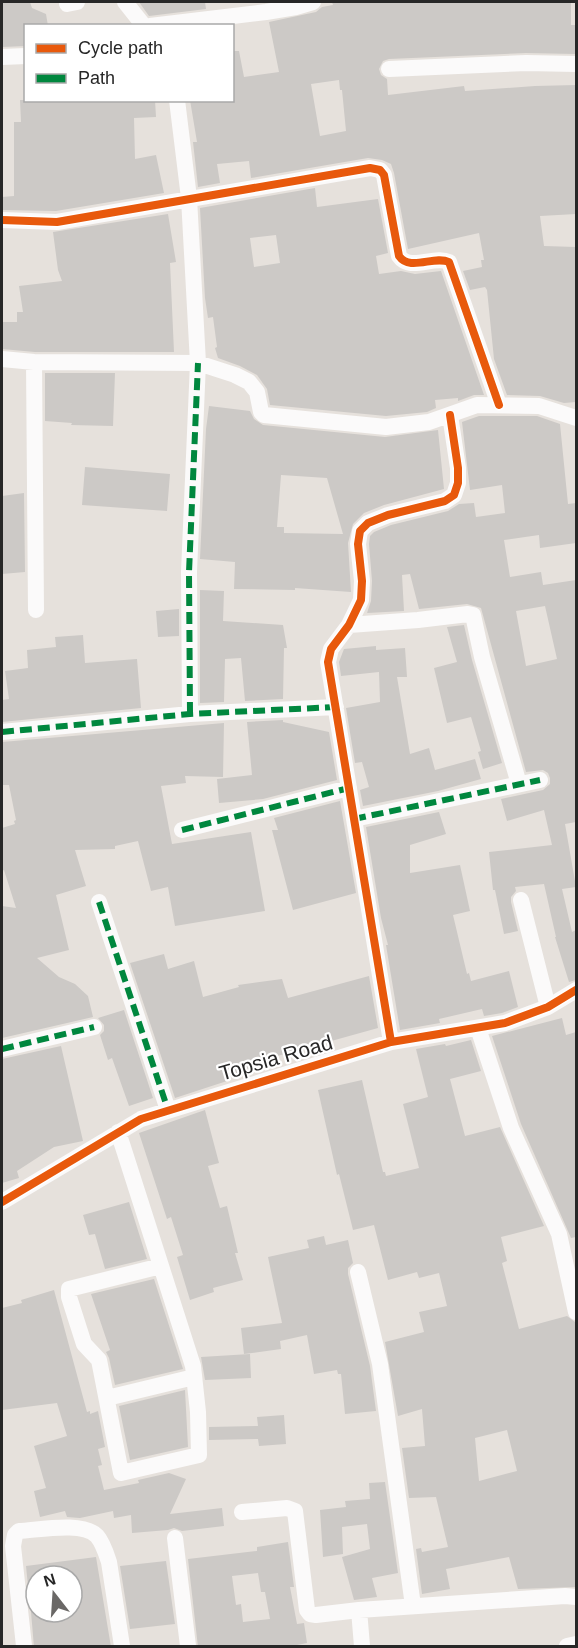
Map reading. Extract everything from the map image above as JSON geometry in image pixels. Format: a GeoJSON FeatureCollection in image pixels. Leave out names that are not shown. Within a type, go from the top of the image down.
{"type":"FeatureCollection","features":[{"type":"Feature","properties":{"kind":"street"},"geometry":{"type":"LineString","coordinates":[[125,2],[142,24]]}},
{"type":"Feature","properties":{"kind":"street"},"geometry":{"type":"LineString","coordinates":[[167,24],[266,12],[313,2]]}},
{"type":"Feature","properties":{"kind":"street"},"geometry":{"type":"LineString","coordinates":[[2,57],[24,56]]}},
{"type":"Feature","properties":{"kind":"street"},"geometry":{"type":"LineString","coordinates":[[389,69],[526,63],[576,64]]}},
{"type":"Feature","properties":{"kind":"street"},"geometry":{"type":"LineString","coordinates":[[177,102],[189,198],[198,363],[189,572],[190,714]]}},
{"type":"Feature","properties":{"kind":"street"},"geometry":{"type":"LineString","coordinates":[[2,220],[57,222],[369,168],[380,170],[384,175],[399,256],[402,261],[409,263],[443,259],[449,262],[499,405]]}},
{"type":"Feature","properties":{"kind":"street"},"geometry":{"type":"LineString","coordinates":[[2,359],[34,362],[198,363],[249,382],[257,392],[261,412],[264,415],[386,427],[429,422],[477,405],[499,405],[538,406],[576,418]]}},
{"type":"Feature","properties":{"kind":"street"},"geometry":{"type":"LineString","coordinates":[[34,362],[36,610]]}},
{"type":"Feature","properties":{"kind":"street"},"geometry":{"type":"LineString","coordinates":[[391,1042],[328,662],[331,648],[349,625],[361,600],[363,582],[358,544],[360,531],[368,523],[388,514],[445,501],[454,495],[458,483],[458,468],[450,415]]}},
{"type":"Feature","properties":{"kind":"street"},"geometry":{"type":"LineString","coordinates":[[349,625],[473,615],[482,657],[519,784]]}},
{"type":"Feature","properties":{"kind":"street"},"geometry":{"type":"LineString","coordinates":[[2,732],[190,714],[336,707]]}},
{"type":"Feature","properties":{"kind":"street"},"geometry":{"type":"LineString","coordinates":[[354,819],[540,780]]}},
{"type":"Feature","properties":{"kind":"street"},"geometry":{"type":"LineString","coordinates":[[182,830],[349,788]]}},
{"type":"Feature","properties":{"kind":"street"},"geometry":{"type":"LineString","coordinates":[[521,900],[548,1007]]}},
{"type":"Feature","properties":{"kind":"street"},"geometry":{"type":"LineString","coordinates":[[99,902],[168,1110]]}},
{"type":"Feature","properties":{"kind":"street","name":"Topsia Road"},"geometry":{"type":"LineString","coordinates":[[2,1202],[141,1119],[391,1042],[505,1023],[548,1007],[576,990]]}},
{"type":"Feature","properties":{"kind":"street"},"geometry":{"type":"LineString","coordinates":[[2,1049],[94,1028]]}},
{"type":"Feature","properties":{"kind":"street"},"geometry":{"type":"LineString","coordinates":[[478,1029],[511,1128],[559,1234],[574,1289],[576,1312]]}},
{"type":"Feature","properties":{"kind":"street"},"geometry":{"type":"LineString","coordinates":[[118,1132],[161,1266],[193,1366],[198,1412],[199,1455],[121,1473],[99,1360],[84,1344],[69,1297],[69,1289],[161,1266]]}},
{"type":"Feature","properties":{"kind":"street"},"geometry":{"type":"LineString","coordinates":[[358,1272],[380,1364],[412,1606]]}},
{"type":"Feature","properties":{"kind":"street"},"geometry":{"type":"LineString","coordinates":[[107,1398],[194,1377]]}},
{"type":"Feature","properties":{"kind":"street"},"geometry":{"type":"LineString","coordinates":[[242,1512],[287,1508],[295,1511],[307,1610],[310,1614],[576,1597]]}},
{"type":"Feature","properties":{"kind":"street"},"geometry":{"type":"LineString","coordinates":[[24,1647],[13,1546],[15,1535],[20,1531],[75,1528],[92,1531],[106,1550],[110,1562],[122,1647]]}},
{"type":"Feature","properties":{"kind":"street"},"geometry":{"type":"LineString","coordinates":[[175,1538],[188,1647]]}},
{"type":"Feature","properties":{"kind":"street"},"geometry":{"type":"LineString","coordinates":[[359,1610],[362,1647]]}},
{"type":"Feature","properties":{"kind":"street"},"geometry":{"type":"LineString","coordinates":[[567,1647],[576,1644]]}},
{"type":"Feature","properties":{"kind":"building"},"geometry":{"type":"Polygon","coordinates":[[[2,2],[30,2],[32,8],[46,14],[48,24],[24,24],[24,46],[2,47],[2,2]]]}},
{"type":"Feature","properties":{"kind":"building"},"geometry":{"type":"Polygon","coordinates":[[[139,2],[205,2],[206,9],[149,16],[139,2]]]}},
{"type":"Feature","properties":{"kind":"building"},"geometry":{"type":"Polygon","coordinates":[[[332,2],[571,2],[571,25],[575,25],[576,54],[526,53],[389,59],[383,61],[379,69],[381,75],[387,79],[388,95],[464,86],[465,91],[576,85],[576,214],[540,216],[544,246],[576,247],[576,402],[564,403],[540,396],[507,395],[494,359],[487,290],[485,287],[470,290],[463,271],[482,267],[481,260],[484,260],[479,233],[408,249],[391,164],[368,158],[251,178],[249,161],[217,164],[220,183],[198,187],[193,142],[197,142],[190,102],[234,102],[234,51],[239,51],[244,77],[279,72],[269,22],[316,12],[322,7],[333,5],[332,2]],[[339,80],[311,84],[320,136],[346,131],[342,90],[340,90],[339,80]]]}},
{"type":"Feature","properties":{"kind":"building"},"geometry":{"type":"Polygon","coordinates":[[[20,100],[24,102],[155,102],[156,117],[134,118],[135,159],[156,155],[164,193],[56,211],[2,210],[2,197],[14,196],[14,122],[21,122],[20,100]]]}},
{"type":"Feature","properties":{"kind":"building"},"geometry":{"type":"Polygon","coordinates":[[[315,188],[317,207],[378,199],[388,253],[376,256],[379,274],[401,271],[415,274],[441,271],[484,395],[474,395],[458,401],[458,398],[435,400],[436,408],[427,412],[386,416],[270,405],[267,389],[257,375],[218,358],[213,317],[208,318],[205,298],[200,208],[315,188]],[[276,235],[250,238],[254,267],[280,263],[276,235]]]}},
{"type":"Feature","properties":{"kind":"building"},"geometry":{"type":"Polygon","coordinates":[[[168,214],[176,262],[170,263],[174,352],[35,352],[2,349],[2,322],[17,322],[17,312],[23,312],[19,286],[62,281],[58,270],[53,232],[168,214]]]}},
{"type":"Feature","properties":{"kind":"building"},"geometry":{"type":"Polygon","coordinates":[[[45,373],[115,373],[113,426],[71,425],[72,423],[45,421],[45,373]]]}},
{"type":"Feature","properties":{"kind":"building"},"geometry":{"type":"Polygon","coordinates":[[[209,406],[250,411],[254,419],[263,425],[385,437],[438,430],[444,489],[384,505],[364,513],[353,524],[348,543],[351,592],[295,588],[295,590],[234,589],[235,562],[200,559],[209,406]],[[281,475],[277,527],[284,527],[284,533],[343,534],[327,478],[281,475]]]}},
{"type":"Feature","properties":{"kind":"building"},"geometry":{"type":"Polygon","coordinates":[[[479,416],[537,416],[560,424],[568,504],[576,503],[576,543],[540,548],[539,535],[504,540],[510,577],[541,572],[543,585],[576,580],[576,822],[565,824],[576,887],[562,889],[572,932],[576,930],[576,980],[569,982],[555,937],[544,884],[515,887],[516,891],[511,897],[511,902],[518,931],[504,934],[495,890],[493,890],[489,852],[552,845],[544,810],[507,821],[501,799],[543,790],[550,784],[550,778],[543,770],[526,772],[481,608],[467,604],[419,609],[410,574],[402,575],[404,611],[367,613],[371,601],[372,581],[369,544],[370,536],[374,532],[391,525],[448,511],[459,504],[474,503],[476,517],[505,513],[502,485],[470,490],[462,422],[479,416]],[[545,606],[516,611],[526,666],[557,659],[545,606]]]}},
{"type":"Feature","properties":{"kind":"building"},"geometry":{"type":"Polygon","coordinates":[[[85,467],[170,474],[167,511],[82,505],[85,467]]]}},
{"type":"Feature","properties":{"kind":"building"},"geometry":{"type":"Polygon","coordinates":[[[24,493],[25,572],[2,574],[2,496],[24,493]]]}},
{"type":"Feature","properties":{"kind":"building"},"geometry":{"type":"Polygon","coordinates":[[[200,590],[224,591],[223,621],[283,625],[287,648],[284,648],[283,699],[245,701],[241,658],[225,659],[224,702],[200,703],[200,590]]]}},
{"type":"Feature","properties":{"kind":"building"},"geometry":{"type":"Polygon","coordinates":[[[179,609],[179,636],[158,637],[156,611],[179,609]]]}},
{"type":"Feature","properties":{"kind":"building"},"geometry":{"type":"Polygon","coordinates":[[[464,625],[502,763],[483,769],[478,752],[481,751],[471,717],[447,723],[434,668],[457,662],[447,627],[464,625]]]}},
{"type":"Feature","properties":{"kind":"building"},"geometry":{"type":"Polygon","coordinates":[[[83,635],[85,663],[137,659],[141,708],[2,722],[2,700],[9,699],[5,671],[28,668],[27,650],[56,647],[55,637],[83,635]]]}},
{"type":"Feature","properties":{"kind":"building"},"geometry":{"type":"Polygon","coordinates":[[[376,646],[376,650],[405,648],[407,677],[397,677],[410,754],[429,748],[435,770],[475,759],[481,779],[438,791],[363,806],[360,790],[369,787],[362,762],[355,763],[346,708],[380,702],[379,672],[341,676],[339,662],[344,649],[376,646]]]}},
{"type":"Feature","properties":{"kind":"building"},"geometry":{"type":"Polygon","coordinates":[[[283,720],[283,722],[329,732],[337,780],[263,799],[219,803],[217,779],[252,775],[247,722],[283,720]]]}},
{"type":"Feature","properties":{"kind":"building"},"geometry":{"type":"Polygon","coordinates":[[[224,723],[223,777],[185,776],[186,783],[161,786],[172,844],[251,832],[265,911],[175,926],[168,887],[151,891],[138,841],[115,846],[115,849],[75,850],[86,886],[56,895],[69,950],[37,958],[59,977],[75,984],[88,996],[93,1017],[2,1038],[2,906],[16,908],[4,870],[2,871],[2,828],[15,824],[16,820],[9,785],[2,785],[2,742],[224,723]]]}},
{"type":"Feature","properties":{"kind":"building"},"geometry":{"type":"Polygon","coordinates":[[[340,801],[356,893],[293,910],[272,830],[278,830],[274,818],[340,801]]]}},
{"type":"Feature","properties":{"kind":"building"},"geometry":{"type":"Polygon","coordinates":[[[439,812],[446,834],[410,845],[410,873],[460,865],[470,911],[453,915],[467,974],[469,973],[471,981],[509,971],[518,1007],[484,1016],[482,1009],[439,1019],[440,1023],[400,1030],[386,945],[388,945],[381,918],[366,827],[439,812]]]}},
{"type":"Feature","properties":{"kind":"building"},"geometry":{"type":"Polygon","coordinates":[[[164,954],[168,969],[194,961],[203,997],[239,987],[238,985],[282,979],[288,998],[369,976],[378,1028],[263,1060],[264,1065],[226,1076],[227,1081],[175,1098],[130,963],[164,954]]]}},
{"type":"Feature","properties":{"kind":"building"},"geometry":{"type":"Polygon","coordinates":[[[124,1010],[153,1098],[129,1106],[112,1058],[108,1060],[100,1035],[104,1031],[104,1025],[98,1018],[124,1010]]]}},
{"type":"Feature","properties":{"kind":"building"},"geometry":{"type":"Polygon","coordinates":[[[562,1018],[566,1035],[576,1032],[576,1237],[571,1238],[521,1124],[492,1036],[562,1018]]]}},
{"type":"Feature","properties":{"kind":"building"},"geometry":{"type":"Polygon","coordinates":[[[471,1040],[481,1071],[450,1079],[465,1136],[500,1127],[544,1226],[501,1237],[507,1261],[502,1263],[519,1329],[567,1316],[575,1322],[576,1587],[518,1589],[509,1557],[446,1569],[450,1589],[422,1594],[416,1549],[421,1548],[422,1552],[448,1547],[436,1497],[409,1498],[402,1448],[425,1446],[422,1409],[398,1416],[385,1342],[424,1332],[419,1312],[447,1306],[439,1273],[419,1278],[417,1272],[388,1280],[374,1225],[353,1230],[339,1174],[337,1175],[318,1090],[362,1080],[383,1172],[386,1176],[419,1168],[403,1104],[428,1097],[416,1049],[445,1044],[446,1046],[471,1040]],[[507,1430],[475,1438],[479,1481],[517,1471],[507,1430]]]}},
{"type":"Feature","properties":{"kind":"building"},"geometry":{"type":"Polygon","coordinates":[[[61,1046],[83,1141],[54,1147],[17,1171],[19,1178],[2,1183],[2,1059],[61,1046]]]}},
{"type":"Feature","properties":{"kind":"building"},"geometry":{"type":"Polygon","coordinates":[[[205,1110],[219,1163],[208,1166],[220,1208],[227,1206],[238,1253],[235,1253],[243,1280],[213,1288],[214,1292],[190,1300],[177,1257],[183,1255],[171,1217],[167,1219],[139,1133],[205,1110]]]}},
{"type":"Feature","properties":{"kind":"building"},"geometry":{"type":"Polygon","coordinates":[[[129,1202],[147,1259],[105,1269],[95,1234],[89,1235],[83,1215],[129,1202]]]}},
{"type":"Feature","properties":{"kind":"building"},"geometry":{"type":"Polygon","coordinates":[[[324,1236],[326,1245],[348,1240],[353,1263],[348,1268],[348,1274],[370,1366],[376,1411],[345,1414],[341,1374],[338,1374],[337,1370],[314,1374],[307,1335],[280,1341],[281,1349],[244,1354],[241,1328],[282,1323],[268,1257],[309,1248],[307,1240],[324,1236]]]}},
{"type":"Feature","properties":{"kind":"building"},"geometry":{"type":"Polygon","coordinates":[[[154,1279],[183,1369],[115,1385],[106,1352],[110,1350],[91,1294],[154,1279]]]}},
{"type":"Feature","properties":{"kind":"building"},"geometry":{"type":"Polygon","coordinates":[[[54,1290],[87,1412],[90,1411],[90,1414],[98,1411],[105,1447],[98,1449],[102,1465],[98,1466],[104,1490],[139,1483],[138,1480],[169,1473],[186,1479],[170,1514],[222,1508],[224,1526],[132,1533],[131,1515],[114,1518],[113,1511],[80,1518],[67,1517],[65,1511],[40,1517],[34,1491],[46,1488],[34,1446],[67,1436],[57,1403],[2,1410],[2,1308],[22,1303],[21,1300],[54,1290]]]}},
{"type":"Feature","properties":{"kind":"building"},"geometry":{"type":"Polygon","coordinates":[[[250,1354],[251,1378],[205,1380],[201,1357],[250,1354]]]}},
{"type":"Feature","properties":{"kind":"building"},"geometry":{"type":"Polygon","coordinates":[[[185,1390],[188,1447],[130,1460],[119,1406],[185,1390]]]}},
{"type":"Feature","properties":{"kind":"building"},"geometry":{"type":"Polygon","coordinates":[[[284,1415],[286,1444],[259,1446],[258,1439],[209,1440],[209,1427],[258,1426],[257,1417],[284,1415]]]}},
{"type":"Feature","properties":{"kind":"building"},"geometry":{"type":"Polygon","coordinates":[[[385,1482],[398,1573],[372,1578],[377,1597],[354,1600],[342,1557],[370,1549],[367,1524],[342,1527],[343,1554],[323,1557],[320,1510],[346,1507],[345,1501],[370,1499],[369,1483],[385,1482]]]}},
{"type":"Feature","properties":{"kind":"building"},"geometry":{"type":"Polygon","coordinates":[[[288,1542],[294,1587],[290,1587],[297,1624],[304,1623],[307,1643],[287,1647],[198,1647],[188,1559],[257,1551],[257,1547],[288,1542]],[[258,1573],[232,1576],[236,1605],[241,1604],[243,1622],[270,1619],[265,1592],[261,1592],[258,1573]]]}},
{"type":"Feature","properties":{"kind":"building"},"geometry":{"type":"Polygon","coordinates":[[[96,1557],[111,1647],[34,1647],[32,1624],[84,1624],[84,1564],[42,1564],[96,1557]]]}},
{"type":"Feature","properties":{"kind":"building"},"geometry":{"type":"Polygon","coordinates":[[[166,1561],[175,1624],[130,1629],[120,1566],[166,1561]]]}},
{"type":"Feature","properties":{"kind":"marked path"},"geometry":{"type":"LineString","coordinates":[[190,714],[189,572],[198,363]]}},
{"type":"Feature","properties":{"kind":"marked path"},"geometry":{"type":"LineString","coordinates":[[2,732],[190,714],[336,707]]}},
{"type":"Feature","properties":{"kind":"marked path"},"geometry":{"type":"LineString","coordinates":[[354,819],[540,780]]}},
{"type":"Feature","properties":{"kind":"marked path"},"geometry":{"type":"LineString","coordinates":[[182,830],[349,788]]}},
{"type":"Feature","properties":{"kind":"marked path"},"geometry":{"type":"LineString","coordinates":[[99,902],[168,1110]]}},
{"type":"Feature","properties":{"kind":"marked path"},"geometry":{"type":"LineString","coordinates":[[2,1049],[94,1027]]}},
{"type":"Feature","properties":{"kind":"cycle path"},"geometry":{"type":"LineString","coordinates":[[2,220],[57,222],[370,168],[380,170],[384,175],[399,256],[409,263],[436,260],[449,262],[499,405]]}},
{"type":"Feature","properties":{"kind":"cycle path"},"geometry":{"type":"LineString","coordinates":[[391,1042],[328,662],[331,649],[349,625],[361,600],[362,581],[358,544],[360,531],[368,523],[388,515],[445,501],[454,495],[458,483],[458,468],[450,415]]}},
{"type":"Feature","properties":{"kind":"cycle path"},"geometry":{"type":"LineString","coordinates":[[2,1202],[141,1119],[391,1042],[505,1023],[548,1007],[576,990]]}}]}
